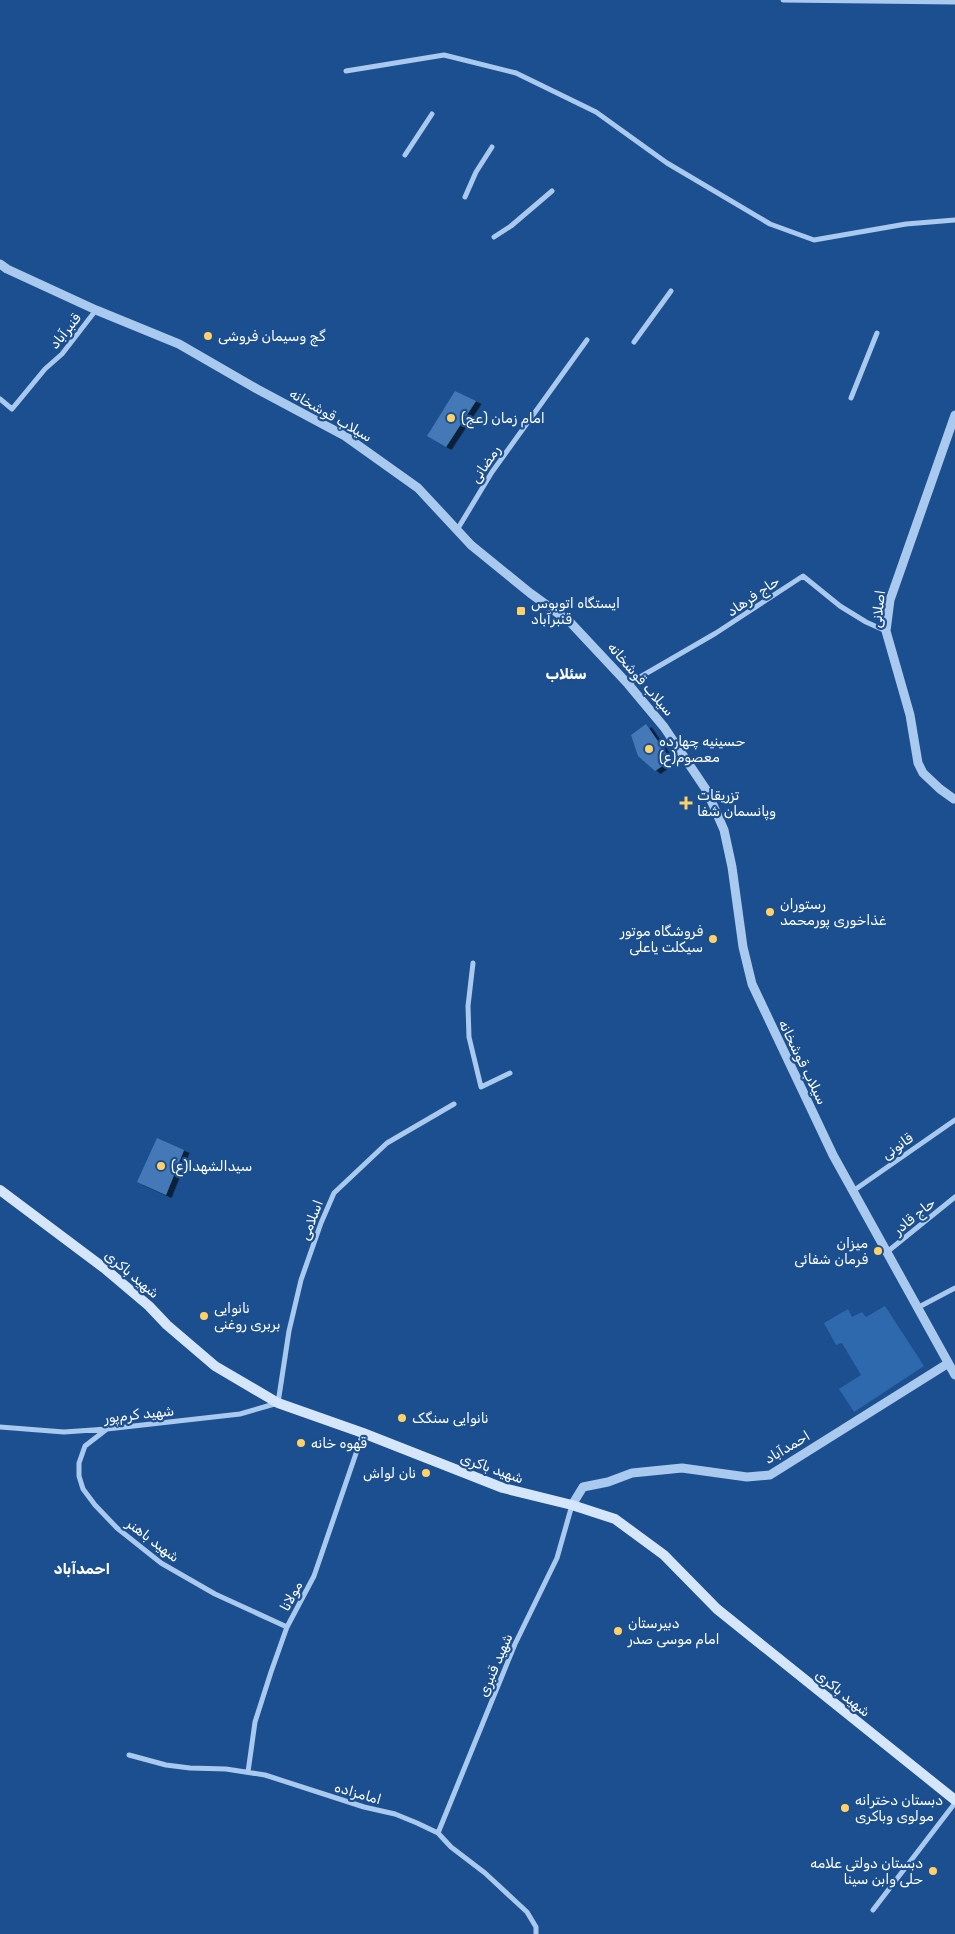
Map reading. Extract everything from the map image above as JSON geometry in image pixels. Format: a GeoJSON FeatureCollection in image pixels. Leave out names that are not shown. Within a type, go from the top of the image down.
{"type":"FeatureCollection","features":[{"type":"Feature","properties":{"kind":"main road","name":"شهید باکری"},"geometry":{"type":"LineString","coordinates":[[0,1190],[104,1268],[215,1366],[278,1402],[503,1488],[572,1505],[615,1519],[664,1555],[716,1609],[955,1801]]}},
{"type":"Feature","properties":{"kind":"street"},"geometry":{"type":"LineString","coordinates":[[783,0],[955,2]]}},
{"type":"Feature","properties":{"kind":"street"},"geometry":{"type":"LineString","coordinates":[[346,71],[444,54],[516,73],[596,112],[667,163],[770,224],[814,240],[906,224],[955,220]]}},
{"type":"Feature","properties":{"kind":"street"},"geometry":{"type":"LineString","coordinates":[[405,155],[432,114]]}},
{"type":"Feature","properties":{"kind":"street"},"geometry":{"type":"LineString","coordinates":[[465,197],[476,172],[492,147]]}},
{"type":"Feature","properties":{"kind":"street"},"geometry":{"type":"LineString","coordinates":[[494,237],[511,226],[552,191]]}},
{"type":"Feature","properties":{"kind":"street","name":"سیلاب قوشخانه"},"geometry":{"type":"LineString","coordinates":[[0,264],[96,310],[179,344],[345,436],[418,488],[470,545],[570,622],[628,684],[664,727],[707,791],[724,830],[732,867],[743,947],[752,984],[833,1155],[947,1364],[955,1375]]}},
{"type":"Feature","properties":{"kind":"street"},"geometry":{"type":"LineString","coordinates":[[634,342],[671,291]]}},
{"type":"Feature","properties":{"kind":"street","name":"قنبرآباد"},"geometry":{"type":"LineString","coordinates":[[0,399],[12,409],[73,340],[96,310]]}},
{"type":"Feature","properties":{"kind":"street"},"geometry":{"type":"LineString","coordinates":[[851,398],[877,333]]}},
{"type":"Feature","properties":{"kind":"street","name":"رمضانی"},"geometry":{"type":"LineString","coordinates":[[457,530],[492,472],[587,340]]}},
{"type":"Feature","properties":{"kind":"street","name":"اصلانی"},"geometry":{"type":"LineString","coordinates":[[955,414],[890,600],[886,631],[910,715],[918,763],[923,773],[940,789],[955,798]]}},
{"type":"Feature","properties":{"kind":"street","name":"حاج فرهاد"},"geometry":{"type":"LineString","coordinates":[[628,684],[716,634],[803,576],[840,606],[866,622],[886,631]]}},
{"type":"Feature","properties":{"kind":"street"},"geometry":{"type":"LineString","coordinates":[[473,963],[468,1006],[469,1037],[481,1087],[510,1073]]}},
{"type":"Feature","properties":{"kind":"street","name":"اسلامی"},"geometry":{"type":"LineString","coordinates":[[278,1402],[288,1331],[301,1280],[321,1223],[334,1193],[387,1143],[454,1104]]}},
{"type":"Feature","properties":{"kind":"street","name":"قانونی"},"geometry":{"type":"LineString","coordinates":[[852,1191],[955,1120]]}},
{"type":"Feature","properties":{"kind":"street","name":"حاج قادر"},"geometry":{"type":"LineString","coordinates":[[886,1253],[955,1197]]}},
{"type":"Feature","properties":{"kind":"street"},"geometry":{"type":"LineString","coordinates":[[917,1308],[955,1288]]}},
{"type":"Feature","properties":{"kind":"street","name":"احمدآباد"},"geometry":{"type":"LineString","coordinates":[[572,1505],[583,1487],[608,1482],[632,1473],[682,1468],[747,1477],[770,1475],[947,1364]]}},
{"type":"Feature","properties":{"kind":"street","name":"شهید کرم‌پور"},"geometry":{"type":"LineString","coordinates":[[0,1427],[64,1432],[107,1429],[240,1414],[278,1402]]}},
{"type":"Feature","properties":{"kind":"street","name":"شهید باهنر"},"geometry":{"type":"LineString","coordinates":[[107,1429],[85,1446],[79,1463],[79,1476],[83,1490],[95,1505],[117,1528],[162,1563],[215,1594],[287,1627]]}},
{"type":"Feature","properties":{"kind":"street","name":"مولانا"},"geometry":{"type":"LineString","coordinates":[[248,1772],[255,1722],[287,1627],[314,1576],[363,1434]]}},
{"type":"Feature","properties":{"kind":"street","name":"شهید قنبری"},"geometry":{"type":"LineString","coordinates":[[438,1833],[515,1644],[557,1558],[572,1505]]}},
{"type":"Feature","properties":{"kind":"street","name":"امامزاده"},"geometry":{"type":"LineString","coordinates":[[130,1754],[166,1765],[226,1769],[265,1775],[364,1807],[395,1814],[438,1833],[451,1847],[485,1873],[527,1912],[536,1927],[536,1934]]}},
{"type":"Feature","properties":{"kind":"street"},"geometry":{"type":"LineString","coordinates":[[873,1910],[955,1801]]}},
{"type":"Feature","properties":{"kind":"shaded area"},"geometry":{"type":"Polygon","coordinates":[[[885,1306],[924,1366],[854,1412],[839,1389],[861,1375],[842,1343],[836,1345],[824,1323],[848,1309],[852,1317],[862,1312],[866,1317],[885,1306]]]}},
{"type":"Feature","properties":{"kind":"building","name":"امام زمان (عج)"},"geometry":{"type":"Polygon","coordinates":[[[455,391],[476,401],[446,447],[427,436],[455,391]]]}},
{"type":"Feature","properties":{"kind":"building","name":"حسینیه چهارده معصوم(ع)"},"geometry":{"type":"Polygon","coordinates":[[[646,724],[671,760],[655,771],[638,756],[631,735],[646,724]]]}},
{"type":"Feature","properties":{"kind":"building","name":"سیدالشهدا(ع)"},"geometry":{"type":"Polygon","coordinates":[[[157,1138],[184,1150],[166,1195],[137,1182],[157,1138]]]}},
{"type":"Feature","properties":{"kind":"place","name":"گچ وسیمان فروشی"},"geometry":{"type":"Point","coordinates":[208,336]}},
{"type":"Feature","properties":{"kind":"place","name":"امام زمان (عج)"},"geometry":{"type":"Point","coordinates":[451,418]}},
{"type":"Feature","properties":{"kind":"place","name":"ایستگاه اتوبوس قنبرآباد"},"geometry":{"type":"Point","coordinates":[521,611]}},
{"type":"Feature","properties":{"kind":"place","name":"حسینیه چهارده معصوم(ع)"},"geometry":{"type":"Point","coordinates":[649,749]}},
{"type":"Feature","properties":{"kind":"place","name":"تزریقات وپانسمان شفا"},"geometry":{"type":"Point","coordinates":[686,803]}},
{"type":"Feature","properties":{"kind":"place","name":"رستوران غذاخوری پورمحمد"},"geometry":{"type":"Point","coordinates":[770,912]}},
{"type":"Feature","properties":{"kind":"place","name":"فروشگاه موتور سیکلت یاعلی"},"geometry":{"type":"Point","coordinates":[713,939]}},
{"type":"Feature","properties":{"kind":"place","name":"سیدالشهدا(ع)"},"geometry":{"type":"Point","coordinates":[161,1166]}},
{"type":"Feature","properties":{"kind":"place","name":"میزان فرمان شفائی"},"geometry":{"type":"Point","coordinates":[878,1251]}},
{"type":"Feature","properties":{"kind":"place","name":"نانوایی بربری روغنی"},"geometry":{"type":"Point","coordinates":[204,1316]}},
{"type":"Feature","properties":{"kind":"place","name":"نانوایی سنگک"},"geometry":{"type":"Point","coordinates":[402,1418]}},
{"type":"Feature","properties":{"kind":"place","name":"قهوه خانه"},"geometry":{"type":"Point","coordinates":[301,1443]}},
{"type":"Feature","properties":{"kind":"place","name":"نان لواش"},"geometry":{"type":"Point","coordinates":[426,1473]}},
{"type":"Feature","properties":{"kind":"place","name":"دبیرستان امام موسی صدر"},"geometry":{"type":"Point","coordinates":[618,1631]}},
{"type":"Feature","properties":{"kind":"place","name":"دبستان دخترانه مولوی وباکری"},"geometry":{"type":"Point","coordinates":[845,1808]}},
{"type":"Feature","properties":{"kind":"place","name":"دبستان دولتی علامه حلی وابن سینا"},"geometry":{"type":"Point","coordinates":[933,1871]}},
{"type":"Feature","properties":{"kind":"district","name":"سئلاب"},"geometry":{"type":"Point","coordinates":[566,674]}},
{"type":"Feature","properties":{"kind":"district","name":"احمدآباد"},"geometry":{"type":"Point","coordinates":[82,1569]}}]}
